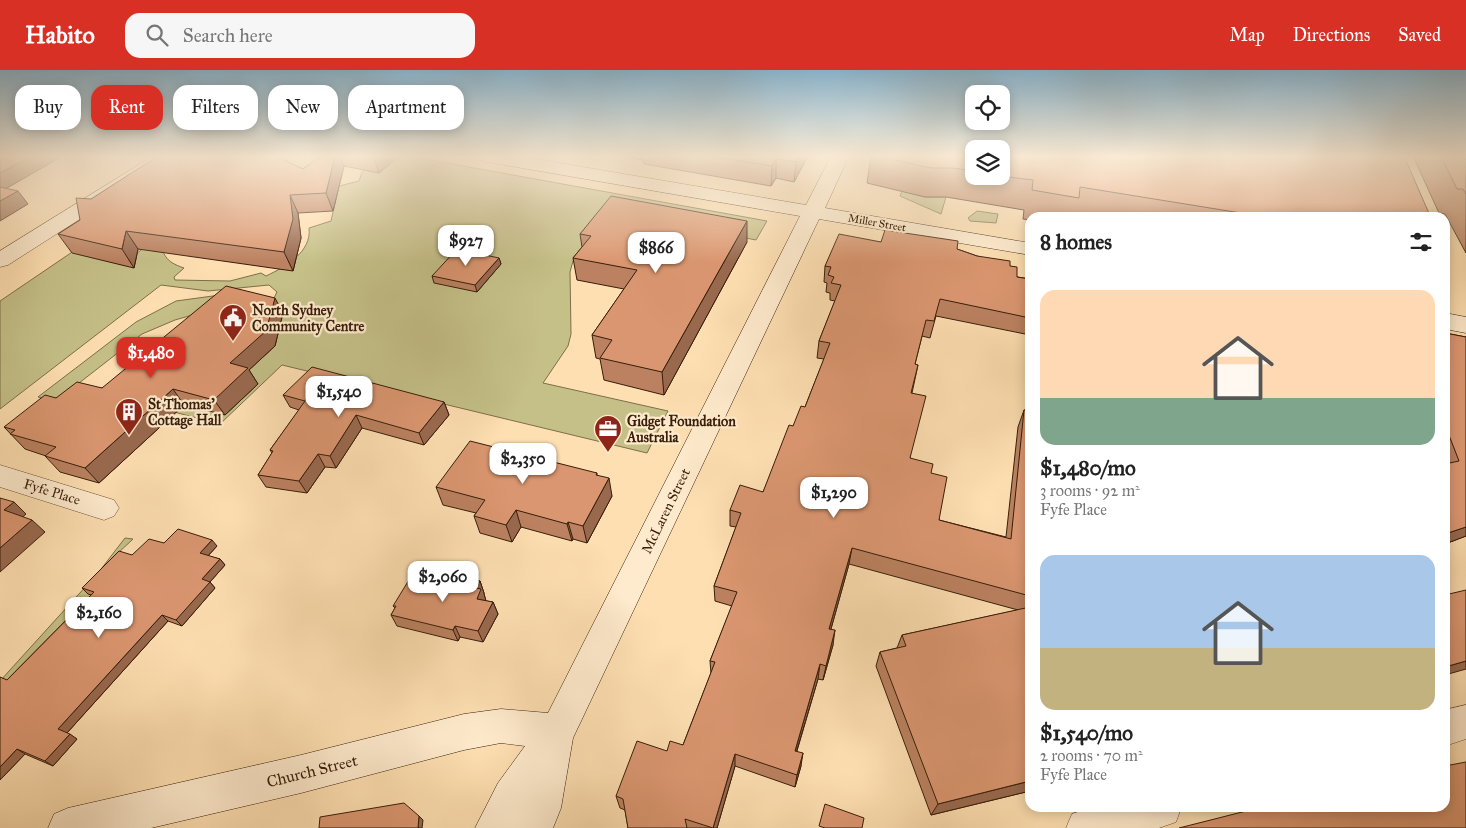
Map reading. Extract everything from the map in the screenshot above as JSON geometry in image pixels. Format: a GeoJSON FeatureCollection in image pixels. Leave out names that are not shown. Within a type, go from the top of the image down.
{"type":"FeatureCollection","features":[{"type":"Feature","properties":{"kind":"street"},"geometry":{"type":"LineString","coordinates":[[0,260],[109,191]]}},
{"type":"Feature","properties":{"kind":"street","name":"Miller Street"},"geometry":{"type":"LineString","coordinates":[[692,191],[1025,248]]}},
{"type":"Feature","properties":{"kind":"street","name":"McLaren Street"},"geometry":{"type":"LineString","coordinates":[[495,828],[511,796],[558,732],[822,191]]}},
{"type":"Feature","properties":{"kind":"street"},"geometry":{"type":"LineString","coordinates":[[1450,322],[1466,325]]}},
{"type":"Feature","properties":{"kind":"street","name":"Fyfe Place"},"geometry":{"type":"LineString","coordinates":[[0,476],[104,508]]}},
{"type":"Feature","properties":{"kind":"street"},"geometry":{"type":"LineString","coordinates":[[1450,727],[1466,722]]}},
{"type":"Feature","properties":{"kind":"street","name":"Church Street"},"geometry":{"type":"LineString","coordinates":[[68,828],[301,774],[464,732],[501,726],[558,732]]}},
{"type":"Feature","properties":{"kind":"street","name":"McLaren Street"},"geometry":{"type":"LineString","coordinates":[[532,828],[542,808],[558,732]]}},
{"type":"Feature","properties":{"kind":"street"},"geometry":{"type":"LineString","coordinates":[[1086,828],[1147,812]]}},
{"type":"Feature","properties":{"kind":"shaded area"},"geometry":{"type":"Polygon","coordinates":[[[338,191],[603,191],[767,221],[756,240],[609,212],[573,261],[570,272],[571,334],[568,346],[543,383],[668,411],[647,453],[282,365],[220,424],[128,400],[268,310],[277,292],[269,285],[208,291],[161,285],[0,409],[0,301],[87,242],[137,253],[156,239],[169,260],[184,268],[174,277],[175,280],[230,281],[261,273],[266,276],[281,268],[296,258],[302,251],[309,237],[309,228],[331,221],[338,191]]]}},
{"type":"Feature","properties":{"kind":"shaded area"},"geometry":{"type":"Polygon","coordinates":[[[902,191],[910,191],[925,197],[946,197],[941,214],[900,196],[902,191]]]}},
{"type":"Feature","properties":{"kind":"shaded area"},"geometry":{"type":"Polygon","coordinates":[[[977,211],[998,214],[996,223],[970,221],[968,218],[977,211]]]}},
{"type":"Feature","properties":{"kind":"shaded area"},"geometry":{"type":"Polygon","coordinates":[[[235,293],[203,312],[175,320],[142,334],[56,401],[38,397],[136,322],[176,301],[235,293]]]}},
{"type":"Feature","properties":{"kind":"shaded area"},"geometry":{"type":"Polygon","coordinates":[[[125,538],[133,539],[117,554],[88,593],[100,598],[15,685],[0,681],[98,573],[125,538]]]}},
{"type":"Feature","properties":{"kind":"building"},"geometry":{"type":"Polygon","coordinates":[[[0,191],[17,191],[0,201],[0,191]]]}},
{"type":"Feature","properties":{"kind":"building"},"geometry":{"type":"Polygon","coordinates":[[[103,191],[326,191],[326,193],[290,195],[293,219],[284,252],[126,231],[122,249],[58,234],[80,220],[76,198],[91,199],[103,191]]]}},
{"type":"Feature","properties":{"kind":"building"},"geometry":{"type":"Polygon","coordinates":[[[1040,191],[1080,191],[1079,198],[1040,191]]]}},
{"type":"Feature","properties":{"kind":"building"},"geometry":{"type":"Polygon","coordinates":[[[1107,191],[1419,191],[1428,212],[1235,212],[1107,191]]]}},
{"type":"Feature","properties":{"kind":"building"},"geometry":{"type":"Polygon","coordinates":[[[611,196],[747,221],[662,372],[600,358],[612,340],[592,335],[637,270],[573,258],[591,236],[580,234],[611,196]]]}},
{"type":"Feature","properties":{"kind":"building"},"geometry":{"type":"Polygon","coordinates":[[[885,230],[958,241],[957,249],[977,256],[1010,261],[1010,266],[1017,267],[1017,277],[1025,278],[1025,317],[940,299],[934,321],[926,320],[915,364],[918,365],[911,393],[926,396],[910,458],[933,464],[931,473],[947,477],[939,520],[1011,539],[1025,410],[1025,595],[852,548],[829,629],[835,630],[826,666],[820,664],[795,751],[803,753],[797,775],[735,754],[713,828],[685,819],[687,828],[628,828],[623,799],[616,796],[637,741],[667,751],[670,741],[683,745],[715,662],[710,661],[737,592],[714,586],[741,513],[730,510],[740,485],[763,492],[789,425],[793,426],[801,406],[805,407],[830,343],[819,341],[841,285],[831,283],[834,277],[828,275],[831,267],[825,266],[839,234],[881,242],[885,230]]]}},
{"type":"Feature","properties":{"kind":"building"},"geometry":{"type":"Polygon","coordinates":[[[457,249],[499,258],[475,285],[432,276],[457,249]]]}},
{"type":"Feature","properties":{"kind":"building"},"geometry":{"type":"Polygon","coordinates":[[[226,286],[275,298],[266,331],[230,363],[248,368],[214,400],[173,389],[85,468],[45,456],[56,447],[10,434],[15,430],[4,427],[45,395],[56,398],[77,382],[102,388],[226,286]]]}},
{"type":"Feature","properties":{"kind":"building"},"geometry":{"type":"Polygon","coordinates":[[[1450,334],[1466,337],[1466,527],[1450,532],[1450,463],[1459,461],[1450,438],[1450,334]]]}},
{"type":"Feature","properties":{"kind":"building"},"geometry":{"type":"Polygon","coordinates":[[[312,367],[444,402],[419,433],[356,415],[330,456],[318,454],[299,481],[258,475],[273,451],[270,450],[305,401],[283,395],[312,367]]]}},
{"type":"Feature","properties":{"kind":"building"},"geometry":{"type":"Polygon","coordinates":[[[470,441],[597,473],[596,475],[609,478],[583,526],[568,522],[567,524],[516,510],[506,525],[474,516],[485,500],[436,487],[470,441]]]}},
{"type":"Feature","properties":{"kind":"building"},"geometry":{"type":"Polygon","coordinates":[[[0,498],[14,502],[4,510],[32,520],[0,548],[0,498]]]}},
{"type":"Feature","properties":{"kind":"building"},"geometry":{"type":"Polygon","coordinates":[[[178,529],[212,540],[200,553],[220,559],[202,579],[210,582],[176,620],[162,615],[58,729],[70,734],[45,761],[17,749],[0,767],[0,677],[7,680],[94,592],[82,588],[119,551],[132,555],[149,539],[164,543],[178,529]]]}},
{"type":"Feature","properties":{"kind":"building"},"geometry":{"type":"Polygon","coordinates":[[[412,575],[446,582],[451,575],[480,581],[476,588],[481,589],[477,599],[493,602],[478,631],[455,626],[453,630],[391,615],[396,606],[393,606],[412,575]]]}},
{"type":"Feature","properties":{"kind":"building"},"geometry":{"type":"Polygon","coordinates":[[[1466,590],[1466,661],[1450,666],[1450,594],[1466,590]]]}},
{"type":"Feature","properties":{"kind":"building"},"geometry":{"type":"Polygon","coordinates":[[[1025,608],[1025,782],[938,804],[880,652],[906,646],[902,635],[1025,608]]]}},
{"type":"Feature","properties":{"kind":"building"},"geometry":{"type":"Polygon","coordinates":[[[1466,762],[1466,828],[1179,828],[1242,812],[1450,812],[1450,765],[1466,762]]]}},
{"type":"Feature","properties":{"kind":"building"},"geometry":{"type":"Polygon","coordinates":[[[404,803],[419,816],[418,828],[319,828],[320,817],[404,803]]]}},
{"type":"Feature","properties":{"kind":"building"},"geometry":{"type":"Polygon","coordinates":[[[825,804],[864,818],[862,828],[825,828],[819,826],[825,804]]]}},
{"type":"Feature","properties":{"kind":"place","name":"North Sydney Community Centre"},"geometry":{"type":"Point","coordinates":[233,342]}},
{"type":"Feature","properties":{"kind":"place","name":"St Thomas' Cottage Hall"},"geometry":{"type":"Point","coordinates":[129,436]}},
{"type":"Feature","properties":{"kind":"place","name":"Gidget Foundation Australia"},"geometry":{"type":"Point","coordinates":[608,453]}}]}
